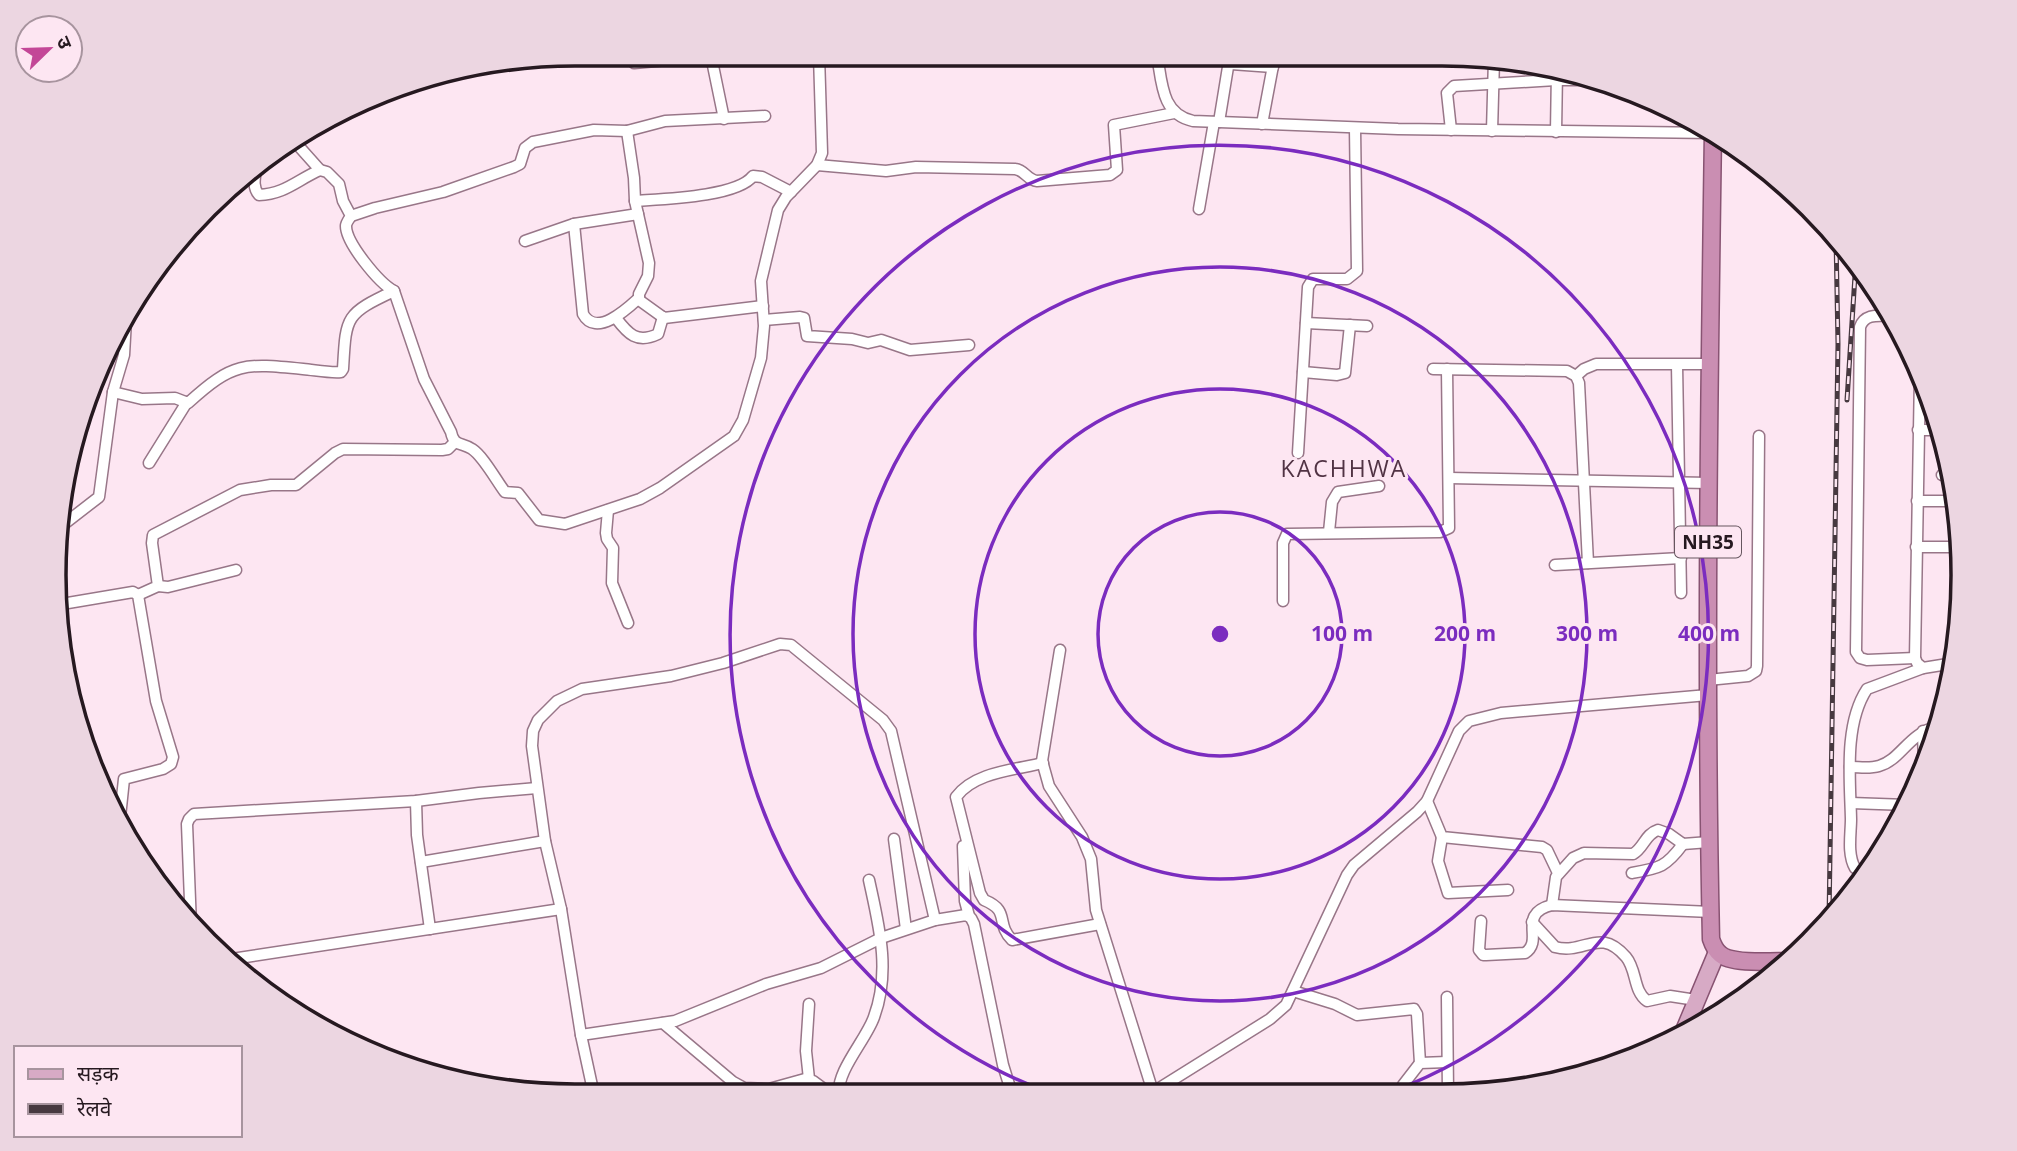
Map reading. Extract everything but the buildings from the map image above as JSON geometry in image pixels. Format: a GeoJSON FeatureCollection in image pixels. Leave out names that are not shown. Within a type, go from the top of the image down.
{"type":"FeatureCollection","features":[{"type":"Feature","properties":{"kind":"highway","name":"NH35"},"geometry":{"type":"LineString","coordinates":[[1713,145],[1708,687],[1711,939],[1717,952]]}},
{"type":"Feature","properties":{"kind":"highway"},"geometry":{"type":"LineString","coordinates":[[1717,952],[1731,959],[1774,960]]}},
{"type":"Feature","properties":{"kind":"main road"},"geometry":{"type":"LineString","coordinates":[[1688,1020],[1717,952]]}},
{"type":"Feature","properties":{"kind":"street"},"geometry":{"type":"LineString","coordinates":[[713,66],[724,119]]}},
{"type":"Feature","properties":{"kind":"street"},"geometry":{"type":"LineString","coordinates":[[765,116],[664,121],[627,131],[594,130],[533,142],[525,148],[522,160],[514,167],[443,192],[351,216],[346,225],[348,233],[364,264],[385,286],[394,291],[424,379],[455,442],[473,449],[505,492],[518,493],[539,520],[565,524],[652,493],[734,436],[743,420],[761,358],[764,320],[761,275],[778,210],[817,165],[822,148],[819,66]]}},
{"type":"Feature","properties":{"kind":"street"},"geometry":{"type":"LineString","coordinates":[[1159,66],[1168,106],[1183,119],[1193,121],[1355,128],[1691,132]]}},
{"type":"Feature","properties":{"kind":"street"},"geometry":{"type":"LineString","coordinates":[[1199,209],[1229,66]]}},
{"type":"Feature","properties":{"kind":"street"},"geometry":{"type":"LineString","coordinates":[[1262,124],[1273,67],[1268,66]]}},
{"type":"Feature","properties":{"kind":"street"},"geometry":{"type":"LineString","coordinates":[[1492,131],[1494,70]]}},
{"type":"Feature","properties":{"kind":"street"},"geometry":{"type":"LineString","coordinates":[[1451,130],[1447,93],[1450,88],[1546,77]]}},
{"type":"Feature","properties":{"kind":"street"},"geometry":{"type":"LineString","coordinates":[[1556,80],[1556,132]]}},
{"type":"Feature","properties":{"kind":"street"},"geometry":{"type":"LineString","coordinates":[[817,165],[886,171],[916,167],[1015,169],[1021,170],[1030,180],[1037,181],[1111,175],[1117,170],[1114,125],[1174,113]]}},
{"type":"Feature","properties":{"kind":"street"},"geometry":{"type":"LineString","coordinates":[[1298,453],[1310,282],[1320,278],[1347,279],[1357,271],[1355,128]]}},
{"type":"Feature","properties":{"kind":"street"},"geometry":{"type":"LineString","coordinates":[[574,224],[584,317],[592,322],[616,318],[639,298],[649,270],[635,201],[627,131]]}},
{"type":"Feature","properties":{"kind":"street"},"geometry":{"type":"LineString","coordinates":[[300,148],[320,170],[327,172],[339,184],[342,201],[351,216]]}},
{"type":"Feature","properties":{"kind":"street"},"geometry":{"type":"LineString","coordinates":[[254,181],[259,195],[288,190],[300,179],[320,170]]}},
{"type":"Feature","properties":{"kind":"street"},"geometry":{"type":"LineString","coordinates":[[635,201],[705,195],[748,182],[753,176],[762,177],[791,192]]}},
{"type":"Feature","properties":{"kind":"street"},"geometry":{"type":"LineString","coordinates":[[525,241],[574,224],[638,214]]}},
{"type":"Feature","properties":{"kind":"street"},"geometry":{"type":"LineString","coordinates":[[149,463],[187,402],[223,374],[245,366],[341,372],[346,329],[351,316],[362,307],[394,291]]}},
{"type":"Feature","properties":{"kind":"street"},"geometry":{"type":"LineString","coordinates":[[639,298],[663,317],[763,306]]}},
{"type":"Feature","properties":{"kind":"street"},"geometry":{"type":"LineString","coordinates":[[1879,316],[1871,316],[1862,322],[1860,327],[1856,652],[1860,658],[1867,660],[1915,658]]}},
{"type":"Feature","properties":{"kind":"street"},"geometry":{"type":"LineString","coordinates":[[616,318],[628,334],[640,338],[658,334],[663,317]]}},
{"type":"Feature","properties":{"kind":"street"},"geometry":{"type":"LineString","coordinates":[[764,320],[800,317],[804,318],[807,335],[868,343],[881,340],[910,350],[969,345]]}},
{"type":"Feature","properties":{"kind":"street"},"geometry":{"type":"LineString","coordinates":[[1306,323],[1367,326]]}},
{"type":"Feature","properties":{"kind":"street"},"geometry":{"type":"LineString","coordinates":[[1303,372],[1337,375],[1345,373],[1350,325]]}},
{"type":"Feature","properties":{"kind":"street"},"geometry":{"type":"LineString","coordinates":[[70,519],[99,497],[113,392],[124,355],[123,342]]}},
{"type":"Feature","properties":{"kind":"street"},"geometry":{"type":"LineString","coordinates":[[1576,376],[1584,369],[1597,365],[1710,364]]}},
{"type":"Feature","properties":{"kind":"street"},"geometry":{"type":"LineString","coordinates":[[1677,365],[1681,593]]}},
{"type":"Feature","properties":{"kind":"street"},"geometry":{"type":"LineString","coordinates":[[1433,369],[1567,371],[1576,376],[1579,383],[1588,563]]}},
{"type":"Feature","properties":{"kind":"street"},"geometry":{"type":"LineString","coordinates":[[1283,601],[1284,537],[1293,533],[1449,528],[1447,369]]}},
{"type":"Feature","properties":{"kind":"street"},"geometry":{"type":"LineString","coordinates":[[113,392],[142,399],[175,398],[187,402]]}},
{"type":"Feature","properties":{"kind":"street"},"geometry":{"type":"LineString","coordinates":[[1919,401],[1915,658],[1923,668]]}},
{"type":"Feature","properties":{"kind":"street"},"geometry":{"type":"LineString","coordinates":[[1918,429],[1928,429]]}},
{"type":"Feature","properties":{"kind":"street"},"geometry":{"type":"LineString","coordinates":[[1166,1084],[1270,1019],[1286,1004],[1347,875],[1357,862],[1427,801],[1459,731],[1469,721],[1483,716],[1708,687],[1748,676],[1756,671],[1759,436]]}},
{"type":"Feature","properties":{"kind":"street"},"geometry":{"type":"LineString","coordinates":[[158,586],[153,535],[221,498],[254,487],[296,485],[343,449],[442,450],[448,449],[455,442]]}},
{"type":"Feature","properties":{"kind":"street"},"geometry":{"type":"LineString","coordinates":[[1449,478],[1709,483]]}},
{"type":"Feature","properties":{"kind":"street"},"geometry":{"type":"LineString","coordinates":[[1329,533],[1332,502],[1338,492],[1379,485]]}},
{"type":"Feature","properties":{"kind":"street"},"geometry":{"type":"LineString","coordinates":[[1917,500],[1945,501]]}},
{"type":"Feature","properties":{"kind":"street"},"geometry":{"type":"LineString","coordinates":[[608,510],[606,533],[613,548],[612,583],[628,623]]}},
{"type":"Feature","properties":{"kind":"street"},"geometry":{"type":"LineString","coordinates":[[1916,547],[1949,547]]}},
{"type":"Feature","properties":{"kind":"street"},"geometry":{"type":"LineString","coordinates":[[1555,565],[1681,558]]}},
{"type":"Feature","properties":{"kind":"street"},"geometry":{"type":"LineString","coordinates":[[138,595],[158,586],[168,587],[236,570]]}},
{"type":"Feature","properties":{"kind":"street"},"geometry":{"type":"LineString","coordinates":[[68,603],[133,592],[138,595]]}},
{"type":"Feature","properties":{"kind":"street"},"geometry":{"type":"LineString","coordinates":[[121,805],[124,779],[163,769],[170,764],[173,757],[154,692],[138,595]]}},
{"type":"Feature","properties":{"kind":"street"},"geometry":{"type":"LineString","coordinates":[[591,1084],[561,909],[545,841],[532,746],[533,731],[544,712],[571,693],[591,687],[671,676],[786,643],[791,645],[883,720],[891,731],[935,920]]}},
{"type":"Feature","properties":{"kind":"street"},"geometry":{"type":"LineString","coordinates":[[1060,650],[1043,764],[1049,786],[1087,848],[1093,870],[1095,905],[1100,924],[1149,1084]]}},
{"type":"Feature","properties":{"kind":"street"},"geometry":{"type":"LineString","coordinates":[[1857,869],[1852,863],[1850,767],[1854,725],[1864,692],[1872,685],[1923,668],[1943,665]]}},
{"type":"Feature","properties":{"kind":"street"},"geometry":{"type":"LineString","coordinates":[[1850,767],[1883,765],[1923,731]]}},
{"type":"Feature","properties":{"kind":"street"},"geometry":{"type":"LineString","coordinates":[[1923,731],[1923,738]]}},
{"type":"Feature","properties":{"kind":"street"},"geometry":{"type":"LineString","coordinates":[[1043,764],[988,776],[960,791],[955,799],[982,897],[998,908],[1010,939],[1014,940],[1100,924]]}},
{"type":"Feature","properties":{"kind":"street"},"geometry":{"type":"LineString","coordinates":[[190,908],[187,824],[194,814],[416,801],[537,788]]}},
{"type":"Feature","properties":{"kind":"street"},"geometry":{"type":"LineString","coordinates":[[416,801],[417,835],[430,929]]}},
{"type":"Feature","properties":{"kind":"street"},"geometry":{"type":"LineString","coordinates":[[1427,801],[1441,837],[1438,861],[1448,893],[1507,890]]}},
{"type":"Feature","properties":{"kind":"street"},"geometry":{"type":"LineString","coordinates":[[1851,803],[1896,805]]}},
{"type":"Feature","properties":{"kind":"street"},"geometry":{"type":"LineString","coordinates":[[962,824],[965,901],[974,923],[1009,1084]]}},
{"type":"Feature","properties":{"kind":"street"},"geometry":{"type":"LineString","coordinates":[[1552,905],[1558,873],[1573,858],[1584,853],[1633,854],[1647,836],[1658,830],[1683,844],[1709,842]]}},
{"type":"Feature","properties":{"kind":"street"},"geometry":{"type":"LineString","coordinates":[[1441,837],[1542,847],[1549,853],[1558,873]]}},
{"type":"Feature","properties":{"kind":"street"},"geometry":{"type":"LineString","coordinates":[[894,839],[906,929]]}},
{"type":"Feature","properties":{"kind":"street"},"geometry":{"type":"LineString","coordinates":[[421,862],[545,841]]}},
{"type":"Feature","properties":{"kind":"street"},"geometry":{"type":"LineString","coordinates":[[1632,873],[1663,866],[1671,861],[1683,844]]}},
{"type":"Feature","properties":{"kind":"street"},"geometry":{"type":"LineString","coordinates":[[840,1084],[869,1030],[878,1005],[884,973],[881,938],[869,880]]}},
{"type":"Feature","properties":{"kind":"street"},"geometry":{"type":"LineString","coordinates":[[1481,921],[1479,950],[1483,955],[1525,954],[1532,946],[1532,922],[1535,912],[1552,905],[1711,912]]}},
{"type":"Feature","properties":{"kind":"street"},"geometry":{"type":"LineString","coordinates":[[240,958],[561,909]]}},
{"type":"Feature","properties":{"kind":"street"},"geometry":{"type":"LineString","coordinates":[[581,1035],[663,1023],[698,1013],[766,984],[830,964],[881,938],[906,929],[958,915],[969,916]]}},
{"type":"Feature","properties":{"kind":"street"},"geometry":{"type":"LineString","coordinates":[[1532,922],[1555,947],[1567,948],[1603,942],[1614,944],[1630,961],[1640,994],[1647,1001],[1670,996],[1696,1000]]}},
{"type":"Feature","properties":{"kind":"street"},"geometry":{"type":"LineString","coordinates":[[1293,991],[1335,1004],[1352,1014],[1414,1009],[1417,1014],[1420,1063],[1404,1084]]}},
{"type":"Feature","properties":{"kind":"street"},"geometry":{"type":"LineString","coordinates":[[1447,997],[1448,1084]]}},
{"type":"Feature","properties":{"kind":"street"},"geometry":{"type":"LineString","coordinates":[[809,1004],[806,1051],[809,1079]]}},
{"type":"Feature","properties":{"kind":"street"},"geometry":{"type":"LineString","coordinates":[[663,1023],[737,1084]]}},
{"type":"Feature","properties":{"kind":"street"},"geometry":{"type":"LineString","coordinates":[[1420,1063],[1447,1062]]}},
{"type":"Feature","properties":{"kind":"street"},"geometry":{"type":"LineString","coordinates":[[789,1084],[809,1079],[816,1084]]}},
{"type":"Feature","properties":{"kind":"railway"},"geometry":{"type":"LineString","coordinates":[[1829,905],[1838,344],[1836,255]]}},
{"type":"Feature","properties":{"kind":"railway"},"geometry":{"type":"LineString","coordinates":[[1847,400],[1855,279]]}},
{"type":"Feature","properties":{"kind":"district","name":"KACHHWA"},"geometry":{"type":"Point","coordinates":[1344,468]}}]}
